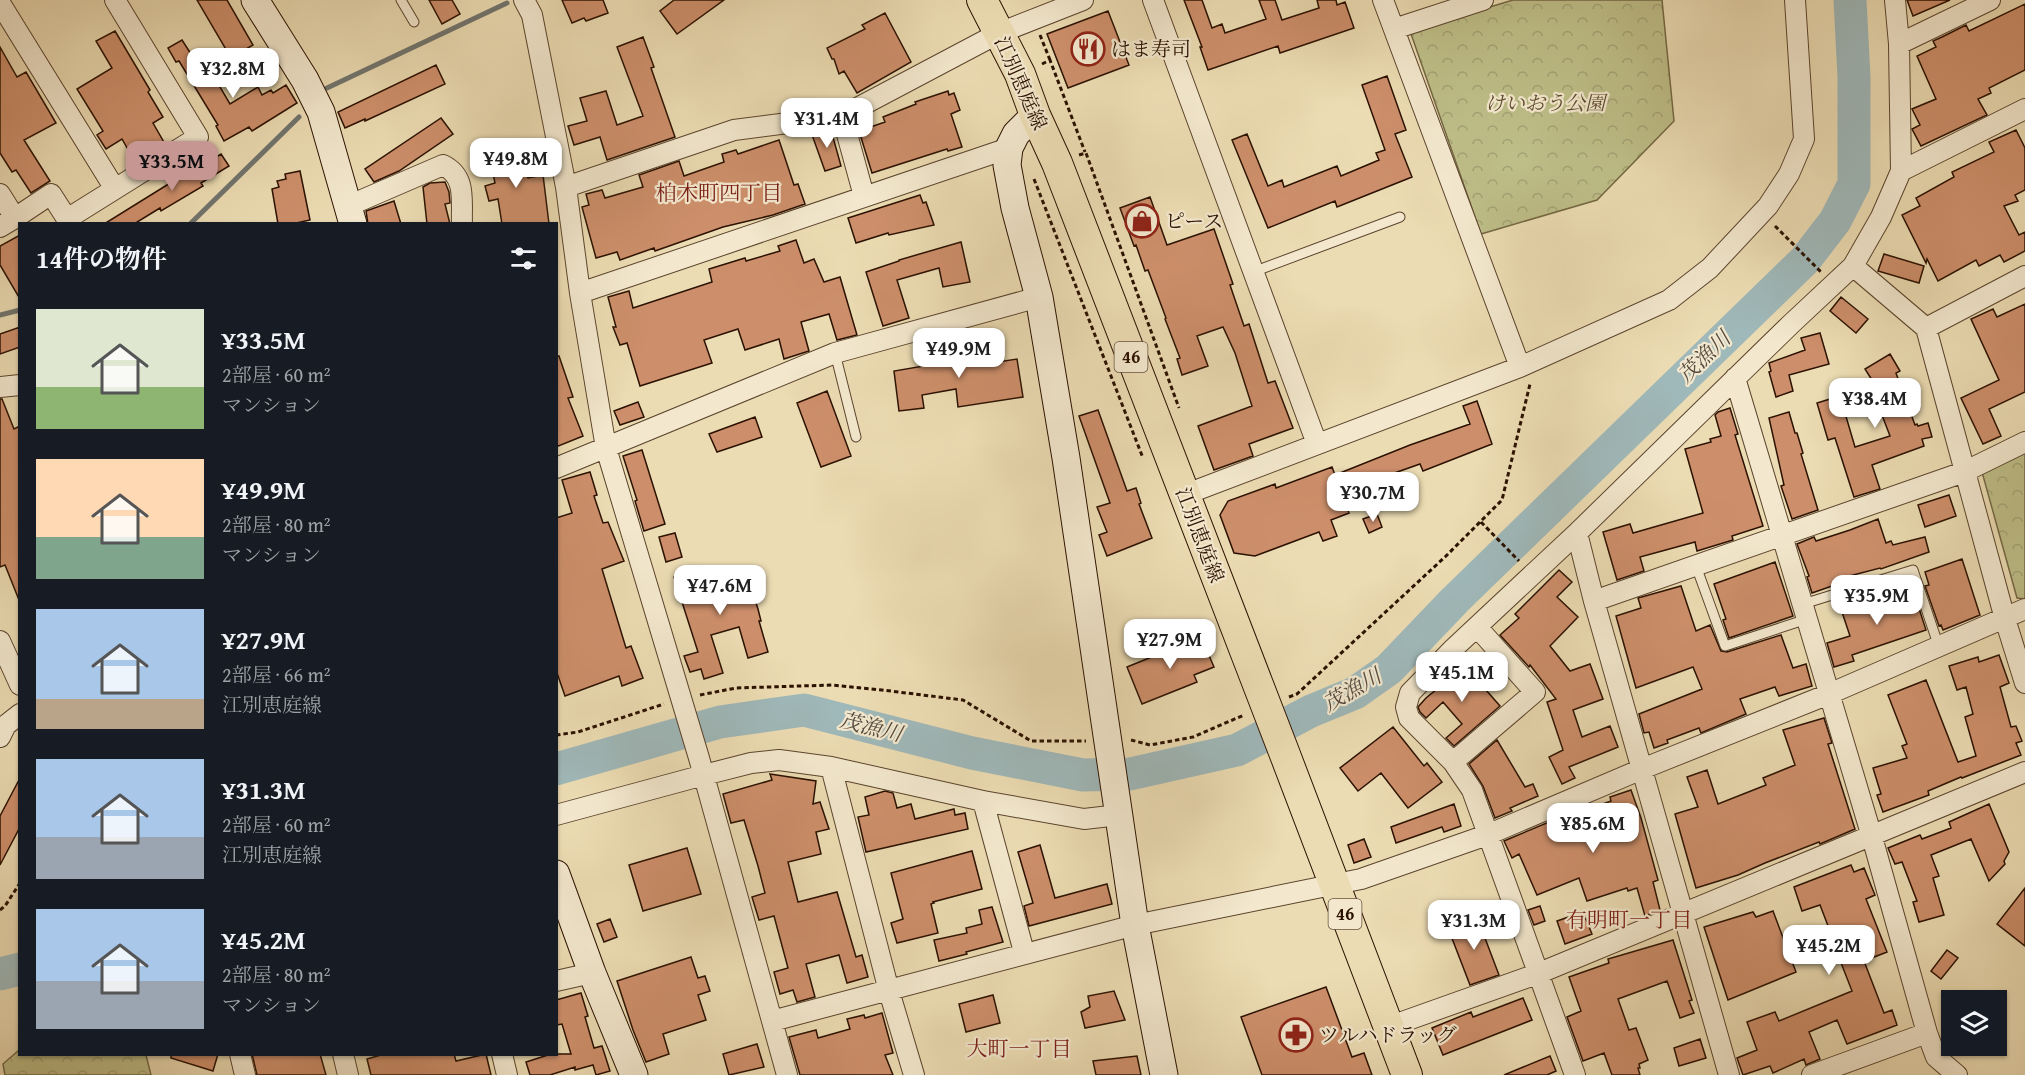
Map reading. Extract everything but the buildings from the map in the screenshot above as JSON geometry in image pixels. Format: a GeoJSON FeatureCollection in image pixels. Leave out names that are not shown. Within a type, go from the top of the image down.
{"type":"FeatureCollection","features":[{"type":"Feature","properties":{"kind":"main road","name":"江別恵庭線"},"geometry":{"type":"LineString","coordinates":[[982,0],[1020,74],[1077,213],[1407,1075]]}},
{"type":"Feature","properties":{"kind":"street"},"geometry":{"type":"LineString","coordinates":[[0,194],[7,222],[51,194],[67,219],[198,137],[115,0]]}},
{"type":"Feature","properties":{"kind":"street"},"geometry":{"type":"LineString","coordinates":[[255,0],[305,80],[321,112],[350,215],[443,165],[454,171],[460,181],[462,222]]}},
{"type":"Feature","properties":{"kind":"street"},"geometry":{"type":"LineString","coordinates":[[524,0],[532,15],[566,186],[580,293],[606,448],[702,766],[787,1075]]}},
{"type":"Feature","properties":{"kind":"street"},"geometry":{"type":"LineString","coordinates":[[566,186],[734,130],[842,116],[999,33],[1083,0]]}},
{"type":"Feature","properties":{"kind":"street"},"geometry":{"type":"LineString","coordinates":[[1153,0],[1317,444]]}},
{"type":"Feature","properties":{"kind":"street"},"geometry":{"type":"LineString","coordinates":[[1383,0],[1520,366]]}},
{"type":"Feature","properties":{"kind":"street"},"geometry":{"type":"LineString","coordinates":[[1394,29],[1483,0]]}},
{"type":"Feature","properties":{"kind":"street"},"geometry":{"type":"LineString","coordinates":[[1184,495],[1520,366],[1669,300],[1710,268],[1768,206],[1789,174],[1804,139],[1795,0]]}},
{"type":"Feature","properties":{"kind":"street"},"geometry":{"type":"LineString","coordinates":[[1575,1075],[1472,790],[1453,762],[1409,718],[1406,707],[1410,693],[1853,266],[1881,218],[1901,171],[1899,44],[1895,0]]}},
{"type":"Feature","properties":{"kind":"street"},"geometry":{"type":"LineString","coordinates":[[1899,44],[1990,0]]}},
{"type":"Feature","properties":{"kind":"street"},"geometry":{"type":"LineString","coordinates":[[0,3],[115,189]]}},
{"type":"Feature","properties":{"kind":"street"},"geometry":{"type":"LineString","coordinates":[[1901,171],[2025,109]]}},
{"type":"Feature","properties":{"kind":"street"},"geometry":{"type":"LineString","coordinates":[[1035,115],[1016,134],[1009,148],[1007,165],[1013,199],[1039,297],[1066,458],[1135,924],[1164,1075]]}},
{"type":"Feature","properties":{"kind":"street"},"geometry":{"type":"LineString","coordinates":[[842,116],[864,196]]}},
{"type":"Feature","properties":{"kind":"street"},"geometry":{"type":"LineString","coordinates":[[580,293],[1009,148]]}},
{"type":"Feature","properties":{"kind":"street"},"geometry":{"type":"LineString","coordinates":[[1853,266],[1926,328],[1964,472],[2025,683]]}},
{"type":"Feature","properties":{"kind":"street"},"geometry":{"type":"LineString","coordinates":[[1926,328],[2025,276]]}},
{"type":"Feature","properties":{"kind":"street"},"geometry":{"type":"LineString","coordinates":[[558,467],[780,374],[836,353],[1039,297]]}},
{"type":"Feature","properties":{"kind":"street"},"geometry":{"type":"LineString","coordinates":[[1735,378],[1806,611],[1927,1033],[1936,1057],[1957,1075]]}},
{"type":"Feature","properties":{"kind":"street"},"geometry":{"type":"LineString","coordinates":[[0,387],[18,385]]}},
{"type":"Feature","properties":{"kind":"street"},"geometry":{"type":"LineString","coordinates":[[1594,602],[1964,472],[2025,442]]}},
{"type":"Feature","properties":{"kind":"street"},"geometry":{"type":"LineString","coordinates":[[1577,533],[1594,602],[1729,1075]]}},
{"type":"Feature","properties":{"kind":"street"},"geometry":{"type":"LineString","coordinates":[[772,1021],[1135,924],[1361,879],[1487,835],[1642,769],[1829,694],[2025,609]]}},
{"type":"Feature","properties":{"kind":"street"},"geometry":{"type":"LineString","coordinates":[[1453,762],[1535,692],[1477,627]]}},
{"type":"Feature","properties":{"kind":"street"},"geometry":{"type":"LineString","coordinates":[[0,641],[18,681]]}},
{"type":"Feature","properties":{"kind":"street"},"geometry":{"type":"LineString","coordinates":[[0,737],[6,725],[18,716]]}},
{"type":"Feature","properties":{"kind":"street"},"geometry":{"type":"LineString","coordinates":[[558,814],[702,766],[779,760],[831,767],[983,801],[1084,819],[1118,807]]}},
{"type":"Feature","properties":{"kind":"street"},"geometry":{"type":"LineString","coordinates":[[831,767],[889,991],[914,1075]]}},
{"type":"Feature","properties":{"kind":"street"},"geometry":{"type":"LineString","coordinates":[[1388,1027],[1537,974],[1685,915],[2025,772]]}},
{"type":"Feature","properties":{"kind":"street"},"geometry":{"type":"LineString","coordinates":[[983,801],[1024,952]]}},
{"type":"Feature","properties":{"kind":"street"},"geometry":{"type":"LineString","coordinates":[[558,880],[592,973],[634,1075]]}},
{"type":"Feature","properties":{"kind":"street"},"geometry":{"type":"LineString","coordinates":[[558,981],[592,973]]}},
{"type":"Feature","properties":{"kind":"street"},"geometry":{"type":"LineString","coordinates":[[1812,1075],[1927,1033]]}},
{"type":"Feature","properties":{"kind":"street"},"geometry":{"type":"LineString","coordinates":[[240,1056],[245,1075]]}},
{"type":"Feature","properties":{"kind":"street"},"geometry":{"type":"LineString","coordinates":[[343,1056],[348,1075]]}},
{"type":"Feature","properties":{"kind":"street"},"geometry":{"type":"LineString","coordinates":[[502,1056],[507,1075]]}},
{"type":"Feature","properties":{"kind":"lane"},"geometry":{"type":"LineString","coordinates":[[401,0],[414,22]]}},
{"type":"Feature","properties":{"kind":"lane"},"geometry":{"type":"LineString","coordinates":[[1253,272],[1400,218]]}},
{"type":"Feature","properties":{"kind":"lane"},"geometry":{"type":"LineString","coordinates":[[836,353],[856,437]]}},
{"type":"Feature","properties":{"kind":"lane"},"geometry":{"type":"LineString","coordinates":[[1696,566],[1725,646],[1806,611],[1913,570],[1939,647]]}},
{"type":"Feature","properties":{"kind":"path"},"geometry":{"type":"LineString","coordinates":[[1773,224],[1820,272]]}},
{"type":"Feature","properties":{"kind":"path"},"geometry":{"type":"LineString","coordinates":[[1481,522],[1519,561]]}},
{"type":"Feature","properties":{"kind":"path"},"geometry":{"type":"LineString","coordinates":[[0,910],[18,886]]}},
{"type":"Feature","properties":{"kind":"green space","name":"けいおう公園"},"geometry":{"type":"Polygon","coordinates":[[[1513,0],[1662,0],[1674,121],[1597,200],[1481,234],[1410,31],[1513,0]]]}},
{"type":"Feature","properties":{"kind":"green space"},"geometry":{"type":"Polygon","coordinates":[[[2025,452],[2025,599],[2017,598],[1982,472],[2025,452]]]}},
{"type":"Feature","properties":{"kind":"green space"},"geometry":{"type":"Polygon","coordinates":[[[18,1051],[18,1056],[146,1056],[151,1075],[5,1075],[3,1064],[18,1051]]]}},
{"type":"Feature","properties":{"kind":"waterway","name":"茂漁川"},"geometry":{"type":"LineString","coordinates":[[558,768],[720,722],[804,710],[972,753],[1083,775],[1130,774],[1237,750],[1311,711],[1355,693],[1389,669],[1455,600],[1805,260],[1835,221],[1854,184],[1854,77],[1850,0]]}},
{"type":"Feature","properties":{"kind":"waterway"},"geometry":{"type":"LineString","coordinates":[[327,88],[507,3]]}},
{"type":"Feature","properties":{"kind":"waterway"},"geometry":{"type":"LineString","coordinates":[[192,222],[299,117]]}},
{"type":"Feature","properties":{"kind":"waterway"},"geometry":{"type":"LineString","coordinates":[[0,315],[18,310]]}},
{"type":"Feature","properties":{"kind":"waterway","name":"茂漁川"},"geometry":{"type":"LineString","coordinates":[[0,974],[18,970]]}},
{"type":"Feature","properties":{"kind":"place","name":"はま寿司"},"geometry":{"type":"Point","coordinates":[1088,49]}},
{"type":"Feature","properties":{"kind":"place","name":"ピース"},"geometry":{"type":"Point","coordinates":[1142,221]}},
{"type":"Feature","properties":{"kind":"place","name":"ツルハドラッグ"},"geometry":{"type":"Point","coordinates":[1296,1035]}},
{"type":"Feature","properties":{"kind":"district","name":"柏木町四丁目"},"geometry":{"type":"Point","coordinates":[719,193]}},
{"type":"Feature","properties":{"kind":"district","name":"有明町一丁目"},"geometry":{"type":"Point","coordinates":[1629,920]}},
{"type":"Feature","properties":{"kind":"district","name":"大町一丁目"},"geometry":{"type":"Point","coordinates":[1019,1049]}}]}
